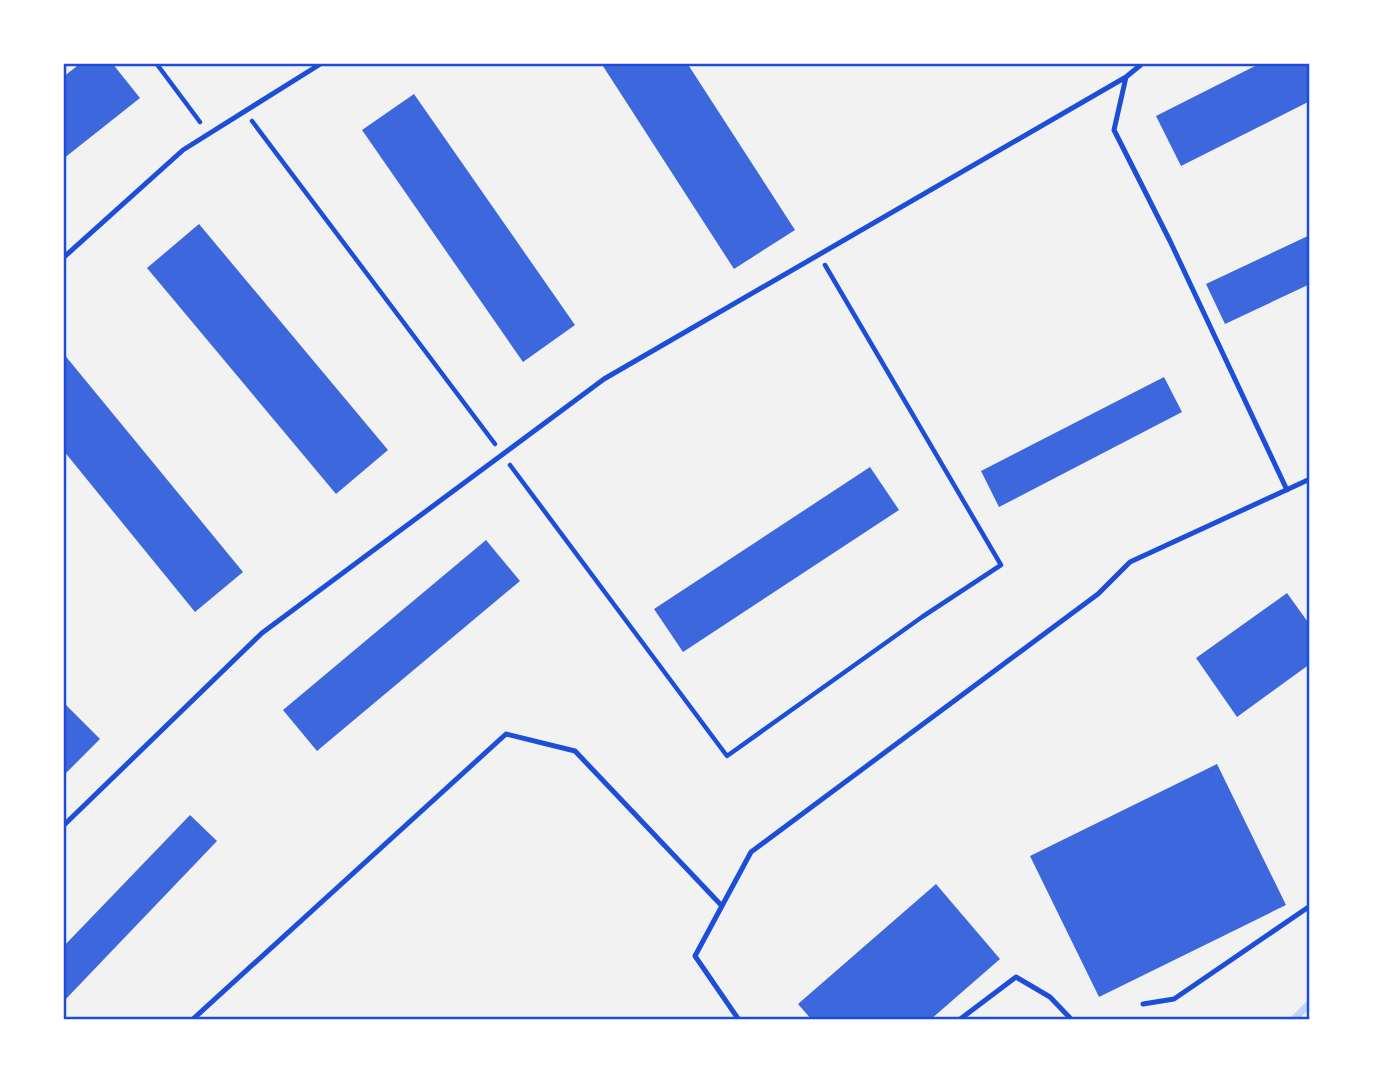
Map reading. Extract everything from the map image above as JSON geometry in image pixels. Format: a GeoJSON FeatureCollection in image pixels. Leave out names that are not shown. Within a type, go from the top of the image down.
{"type":"FeatureCollection","features":[{"type":"Feature","properties":{"kind":"lane"},"geometry":{"type":"LineString","coordinates":[[63,258],[183,150],[322,63]]}},
{"type":"Feature","properties":{"kind":"lane"},"geometry":{"type":"LineString","coordinates":[[63,826],[262,633],[604,379],[1126,77],[1143,63]]}},
{"type":"Feature","properties":{"kind":"lane"},"geometry":{"type":"LineString","coordinates":[[1126,77],[1114,130],[1170,241],[1287,490]]}},
{"type":"Feature","properties":{"kind":"lane"},"geometry":{"type":"LineString","coordinates":[[739,1020],[695,956],[751,852],[1098,594],[1130,562],[1310,479]]}},
{"type":"Feature","properties":{"kind":"lane"},"geometry":{"type":"LineString","coordinates":[[192,1020],[506,734],[575,751],[722,906]]}},
{"type":"Feature","properties":{"kind":"lane"},"geometry":{"type":"LineString","coordinates":[[1143,1004],[1174,999],[1310,906]]}},
{"type":"Feature","properties":{"kind":"lane"},"geometry":{"type":"LineString","coordinates":[[958,1020],[1016,977],[1050,997],[1072,1020]]}},
{"type":"Feature","properties":{"kind":"path"},"geometry":{"type":"LineString","coordinates":[[156,63],[209,134]]}},
{"type":"Feature","properties":{"kind":"path"},"geometry":{"type":"LineString","coordinates":[[245,112],[727,756],[922,617],[1001,565],[819,255]]}},
{"type":"Feature","properties":{"kind":"building"},"geometry":{"type":"Polygon","coordinates":[[[81,63],[112,63],[140,98],[63,159],[63,77],[81,63]]]}},
{"type":"Feature","properties":{"kind":"building"},"geometry":{"type":"Polygon","coordinates":[[[601,63],[687,63],[795,230],[734,269],[601,63]]]}},
{"type":"Feature","properties":{"kind":"building"},"geometry":{"type":"Polygon","coordinates":[[[1261,63],[1310,63],[1310,101],[1181,166],[1156,116],[1261,63]]]}},
{"type":"Feature","properties":{"kind":"building"},"geometry":{"type":"Polygon","coordinates":[[[414,94],[575,325],[523,362],[362,130],[414,94]]]}},
{"type":"Feature","properties":{"kind":"building"},"geometry":{"type":"Polygon","coordinates":[[[199,224],[388,450],[336,494],[147,268],[199,224]]]}},
{"type":"Feature","properties":{"kind":"building"},"geometry":{"type":"Polygon","coordinates":[[[1310,235],[1310,284],[1225,324],[1206,284],[1310,235]]]}},
{"type":"Feature","properties":{"kind":"building"},"geometry":{"type":"Polygon","coordinates":[[[63,353],[243,572],[195,612],[63,450],[63,353]]]}},
{"type":"Feature","properties":{"kind":"building"},"geometry":{"type":"Polygon","coordinates":[[[1164,377],[1182,412],[999,507],[981,471],[1164,377]]]}},
{"type":"Feature","properties":{"kind":"building"},"geometry":{"type":"Polygon","coordinates":[[[870,467],[899,510],[683,652],[654,609],[870,467]]]}},
{"type":"Feature","properties":{"kind":"building"},"geometry":{"type":"Polygon","coordinates":[[[486,540],[520,581],[317,751],[283,710],[486,540]]]}},
{"type":"Feature","properties":{"kind":"building"},"geometry":{"type":"Polygon","coordinates":[[[1287,593],[1310,625],[1310,664],[1237,717],[1196,658],[1287,593]]]}},
{"type":"Feature","properties":{"kind":"building"},"geometry":{"type":"Polygon","coordinates":[[[63,702],[100,739],[63,776],[63,702]]]}},
{"type":"Feature","properties":{"kind":"building"},"geometry":{"type":"Polygon","coordinates":[[[1217,764],[1286,905],[1099,997],[1030,856],[1217,764]]]}},
{"type":"Feature","properties":{"kind":"building"},"geometry":{"type":"Polygon","coordinates":[[[190,815],[217,841],[63,1002],[63,947],[190,815]]]}},
{"type":"Feature","properties":{"kind":"building"},"geometry":{"type":"Polygon","coordinates":[[[936,884],[1000,959],[930,1020],[812,1020],[798,1004],[936,884]]]}},
{"type":"Feature","properties":{"kind":"waterway"},"geometry":{"type":"LineString","coordinates":[[1293,1020],[1310,1003]]}}]}
